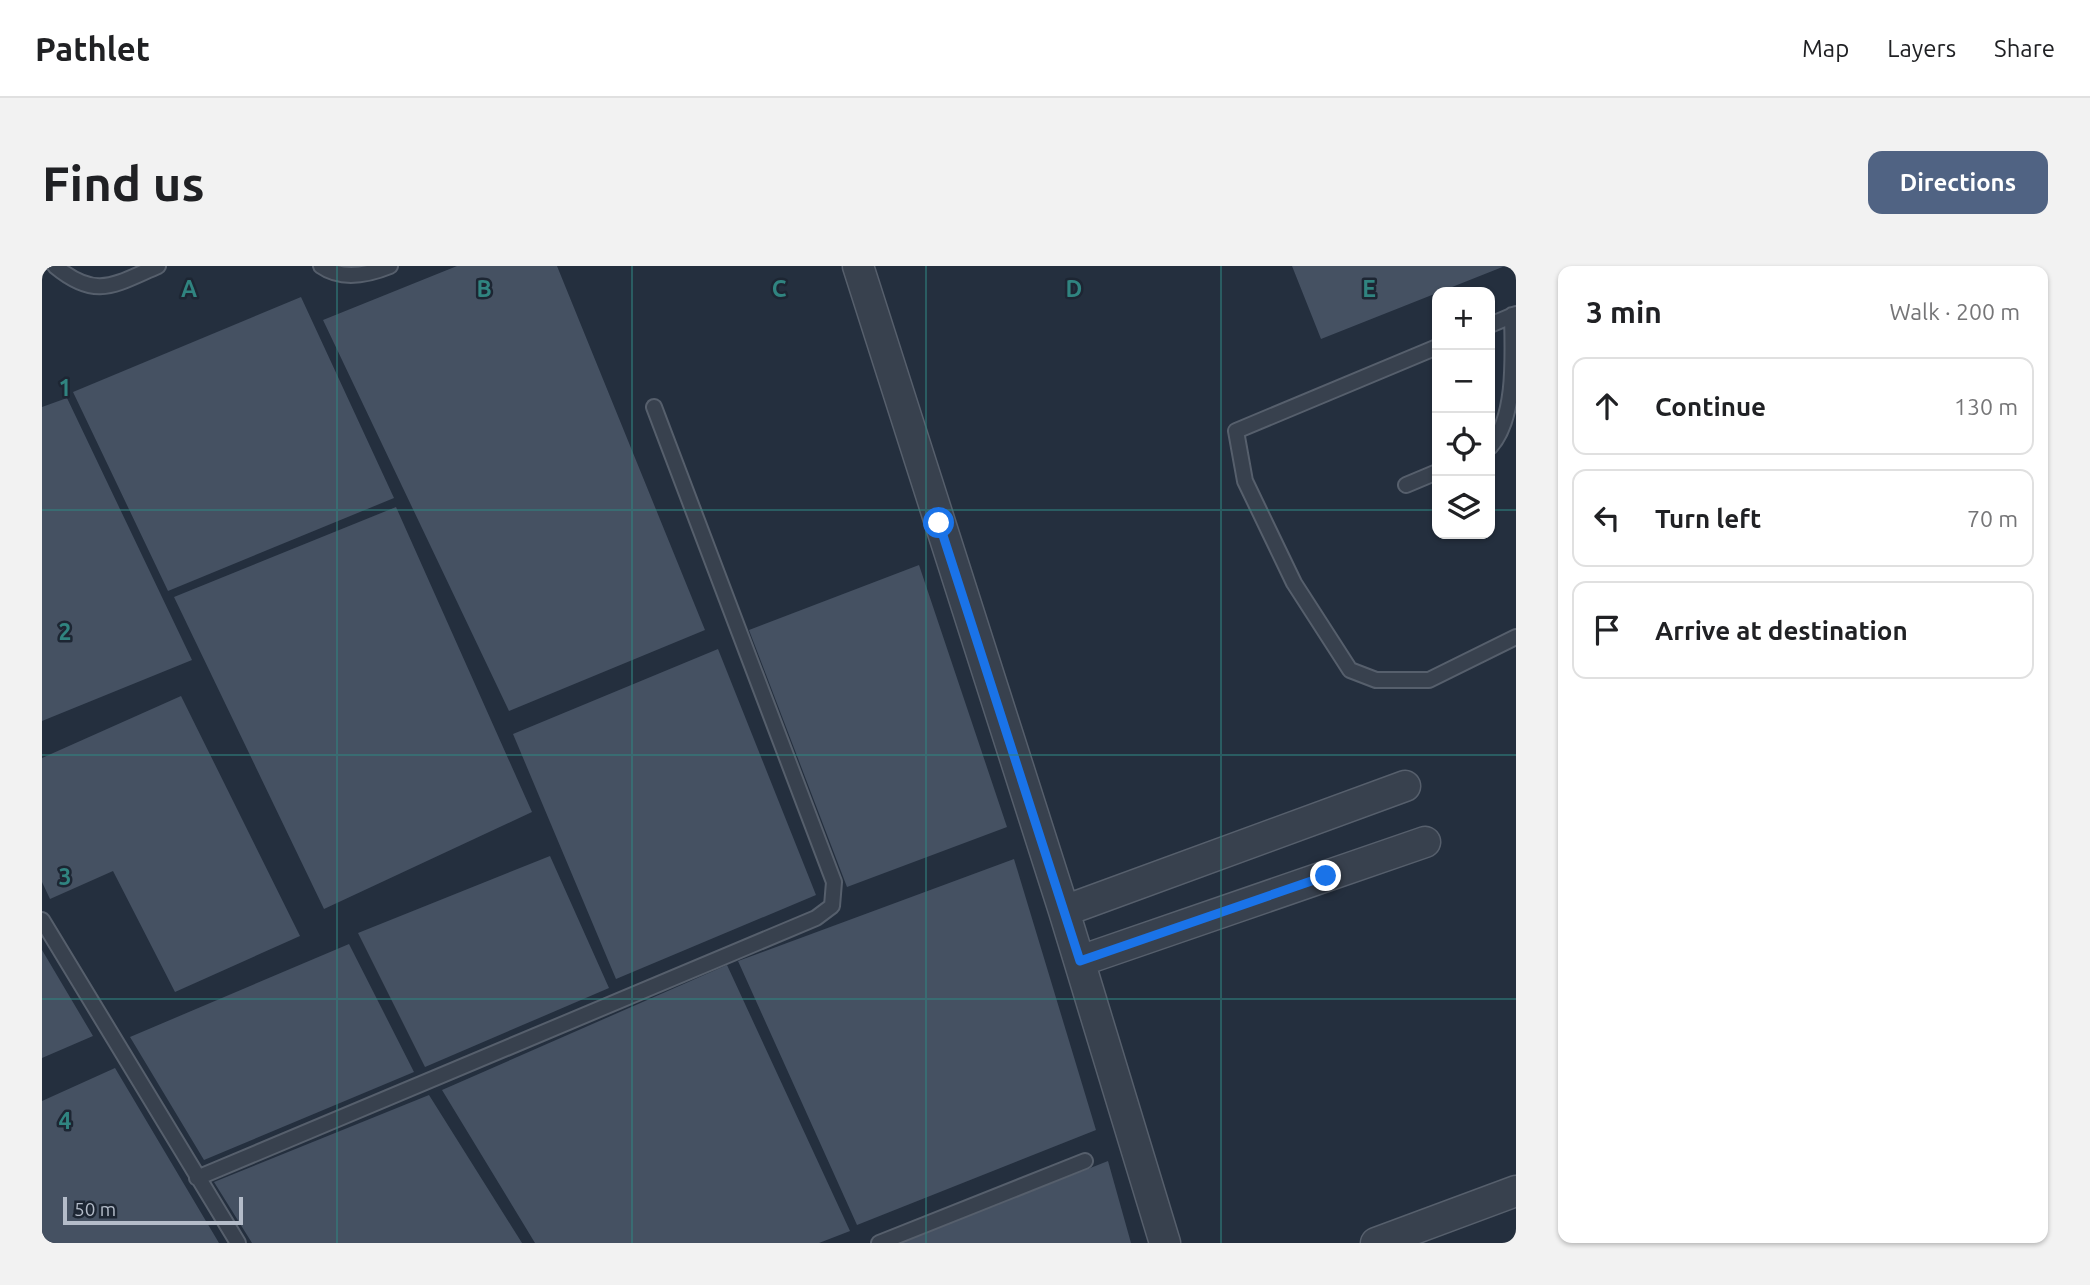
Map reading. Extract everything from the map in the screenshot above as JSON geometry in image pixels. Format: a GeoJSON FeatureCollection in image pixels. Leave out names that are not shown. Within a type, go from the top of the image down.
{"type":"FeatureCollection","features":[{"type":"Feature","properties":{"kind":"street"},"geometry":{"type":"LineString","coordinates":[[858,266],[1080,961],[1166,1243]]}},
{"type":"Feature","properties":{"kind":"street"},"geometry":{"type":"LineString","coordinates":[[1064,911],[1405,786]]}},
{"type":"Feature","properties":{"kind":"street"},"geometry":{"type":"LineString","coordinates":[[1080,961],[1424,842]]}},
{"type":"Feature","properties":{"kind":"street"},"geometry":{"type":"LineString","coordinates":[[1377,1243],[1516,1191]]}},
{"type":"Feature","properties":{"kind":"lane"},"geometry":{"type":"LineString","coordinates":[[55,266],[88,287],[104,289],[158,266]]}},
{"type":"Feature","properties":{"kind":"lane"},"geometry":{"type":"LineString","coordinates":[[321,266],[341,276],[376,272],[390,266]]}},
{"type":"Feature","properties":{"kind":"lane"},"geometry":{"type":"LineString","coordinates":[[1495,323],[1514,315],[1514,412],[1502,437],[1495,443]]}},
{"type":"Feature","properties":{"kind":"lane"},"geometry":{"type":"LineString","coordinates":[[1432,349],[1236,431],[1245,481],[1294,583],[1350,670],[1376,680],[1429,680],[1516,637]]}},
{"type":"Feature","properties":{"kind":"lane"},"geometry":{"type":"LineString","coordinates":[[197,1178],[816,918],[832,906],[834,882],[654,407]]}},
{"type":"Feature","properties":{"kind":"lane"},"geometry":{"type":"LineString","coordinates":[[1406,485],[1432,474]]}},
{"type":"Feature","properties":{"kind":"lane"},"geometry":{"type":"LineString","coordinates":[[42,920],[238,1243]]}},
{"type":"Feature","properties":{"kind":"lane"},"geometry":{"type":"LineString","coordinates":[[878,1243],[1085,1161]]}},
{"type":"Feature","properties":{"kind":"building"},"geometry":{"type":"Polygon","coordinates":[[[457,266],[557,266],[705,630],[509,711],[323,320],[457,266]]]}},
{"type":"Feature","properties":{"kind":"building"},"geometry":{"type":"Polygon","coordinates":[[[1292,266],[1505,266],[1452,287],[1432,287],[1432,295],[1321,339],[1292,266]]]}},
{"type":"Feature","properties":{"kind":"building"},"geometry":{"type":"Polygon","coordinates":[[[301,297],[394,498],[168,591],[73,392],[301,297]]]}},
{"type":"Feature","properties":{"kind":"building"},"geometry":{"type":"Polygon","coordinates":[[[67,398],[192,660],[42,721],[42,407],[67,398]]]}},
{"type":"Feature","properties":{"kind":"building"},"geometry":{"type":"Polygon","coordinates":[[[396,507],[532,812],[324,909],[174,597],[396,507]]]}},
{"type":"Feature","properties":{"kind":"building"},"geometry":{"type":"Polygon","coordinates":[[[919,565],[1007,827],[847,887],[749,630],[919,565]]]}},
{"type":"Feature","properties":{"kind":"building"},"geometry":{"type":"Polygon","coordinates":[[[718,649],[816,895],[616,979],[513,734],[718,649]]]}},
{"type":"Feature","properties":{"kind":"building"},"geometry":{"type":"Polygon","coordinates":[[[181,696],[300,936],[175,992],[113,871],[50,899],[42,882],[42,758],[181,696]]]}},
{"type":"Feature","properties":{"kind":"building"},"geometry":{"type":"Polygon","coordinates":[[[550,856],[609,988],[425,1067],[358,933],[550,856]]]}},
{"type":"Feature","properties":{"kind":"building"},"geometry":{"type":"Polygon","coordinates":[[[1014,859],[1096,1130],[857,1225],[738,961],[1014,859]]]}},
{"type":"Feature","properties":{"kind":"building"},"geometry":{"type":"Polygon","coordinates":[[[349,944],[414,1072],[204,1160],[130,1037],[349,944]]]}},
{"type":"Feature","properties":{"kind":"building"},"geometry":{"type":"Polygon","coordinates":[[[42,950],[93,1036],[42,1058],[42,950]]]}},
{"type":"Feature","properties":{"kind":"building"},"geometry":{"type":"Polygon","coordinates":[[[727,965],[850,1231],[819,1243],[535,1243],[442,1090],[727,965]]]}},
{"type":"Feature","properties":{"kind":"building"},"geometry":{"type":"Polygon","coordinates":[[[115,1068],[219,1243],[42,1243],[42,1101],[115,1068]]]}},
{"type":"Feature","properties":{"kind":"building"},"geometry":{"type":"Polygon","coordinates":[[[429,1095],[522,1243],[252,1243],[214,1182],[429,1095]]]}},
{"type":"Feature","properties":{"kind":"building"},"geometry":{"type":"Polygon","coordinates":[[[1108,1161],[1131,1243],[900,1243],[1108,1161]]]}},
{"type":"Feature","properties":{"kind":"route"},"geometry":{"type":"LineString","coordinates":[[939,523],[1080,961],[1326,876]]}}]}
